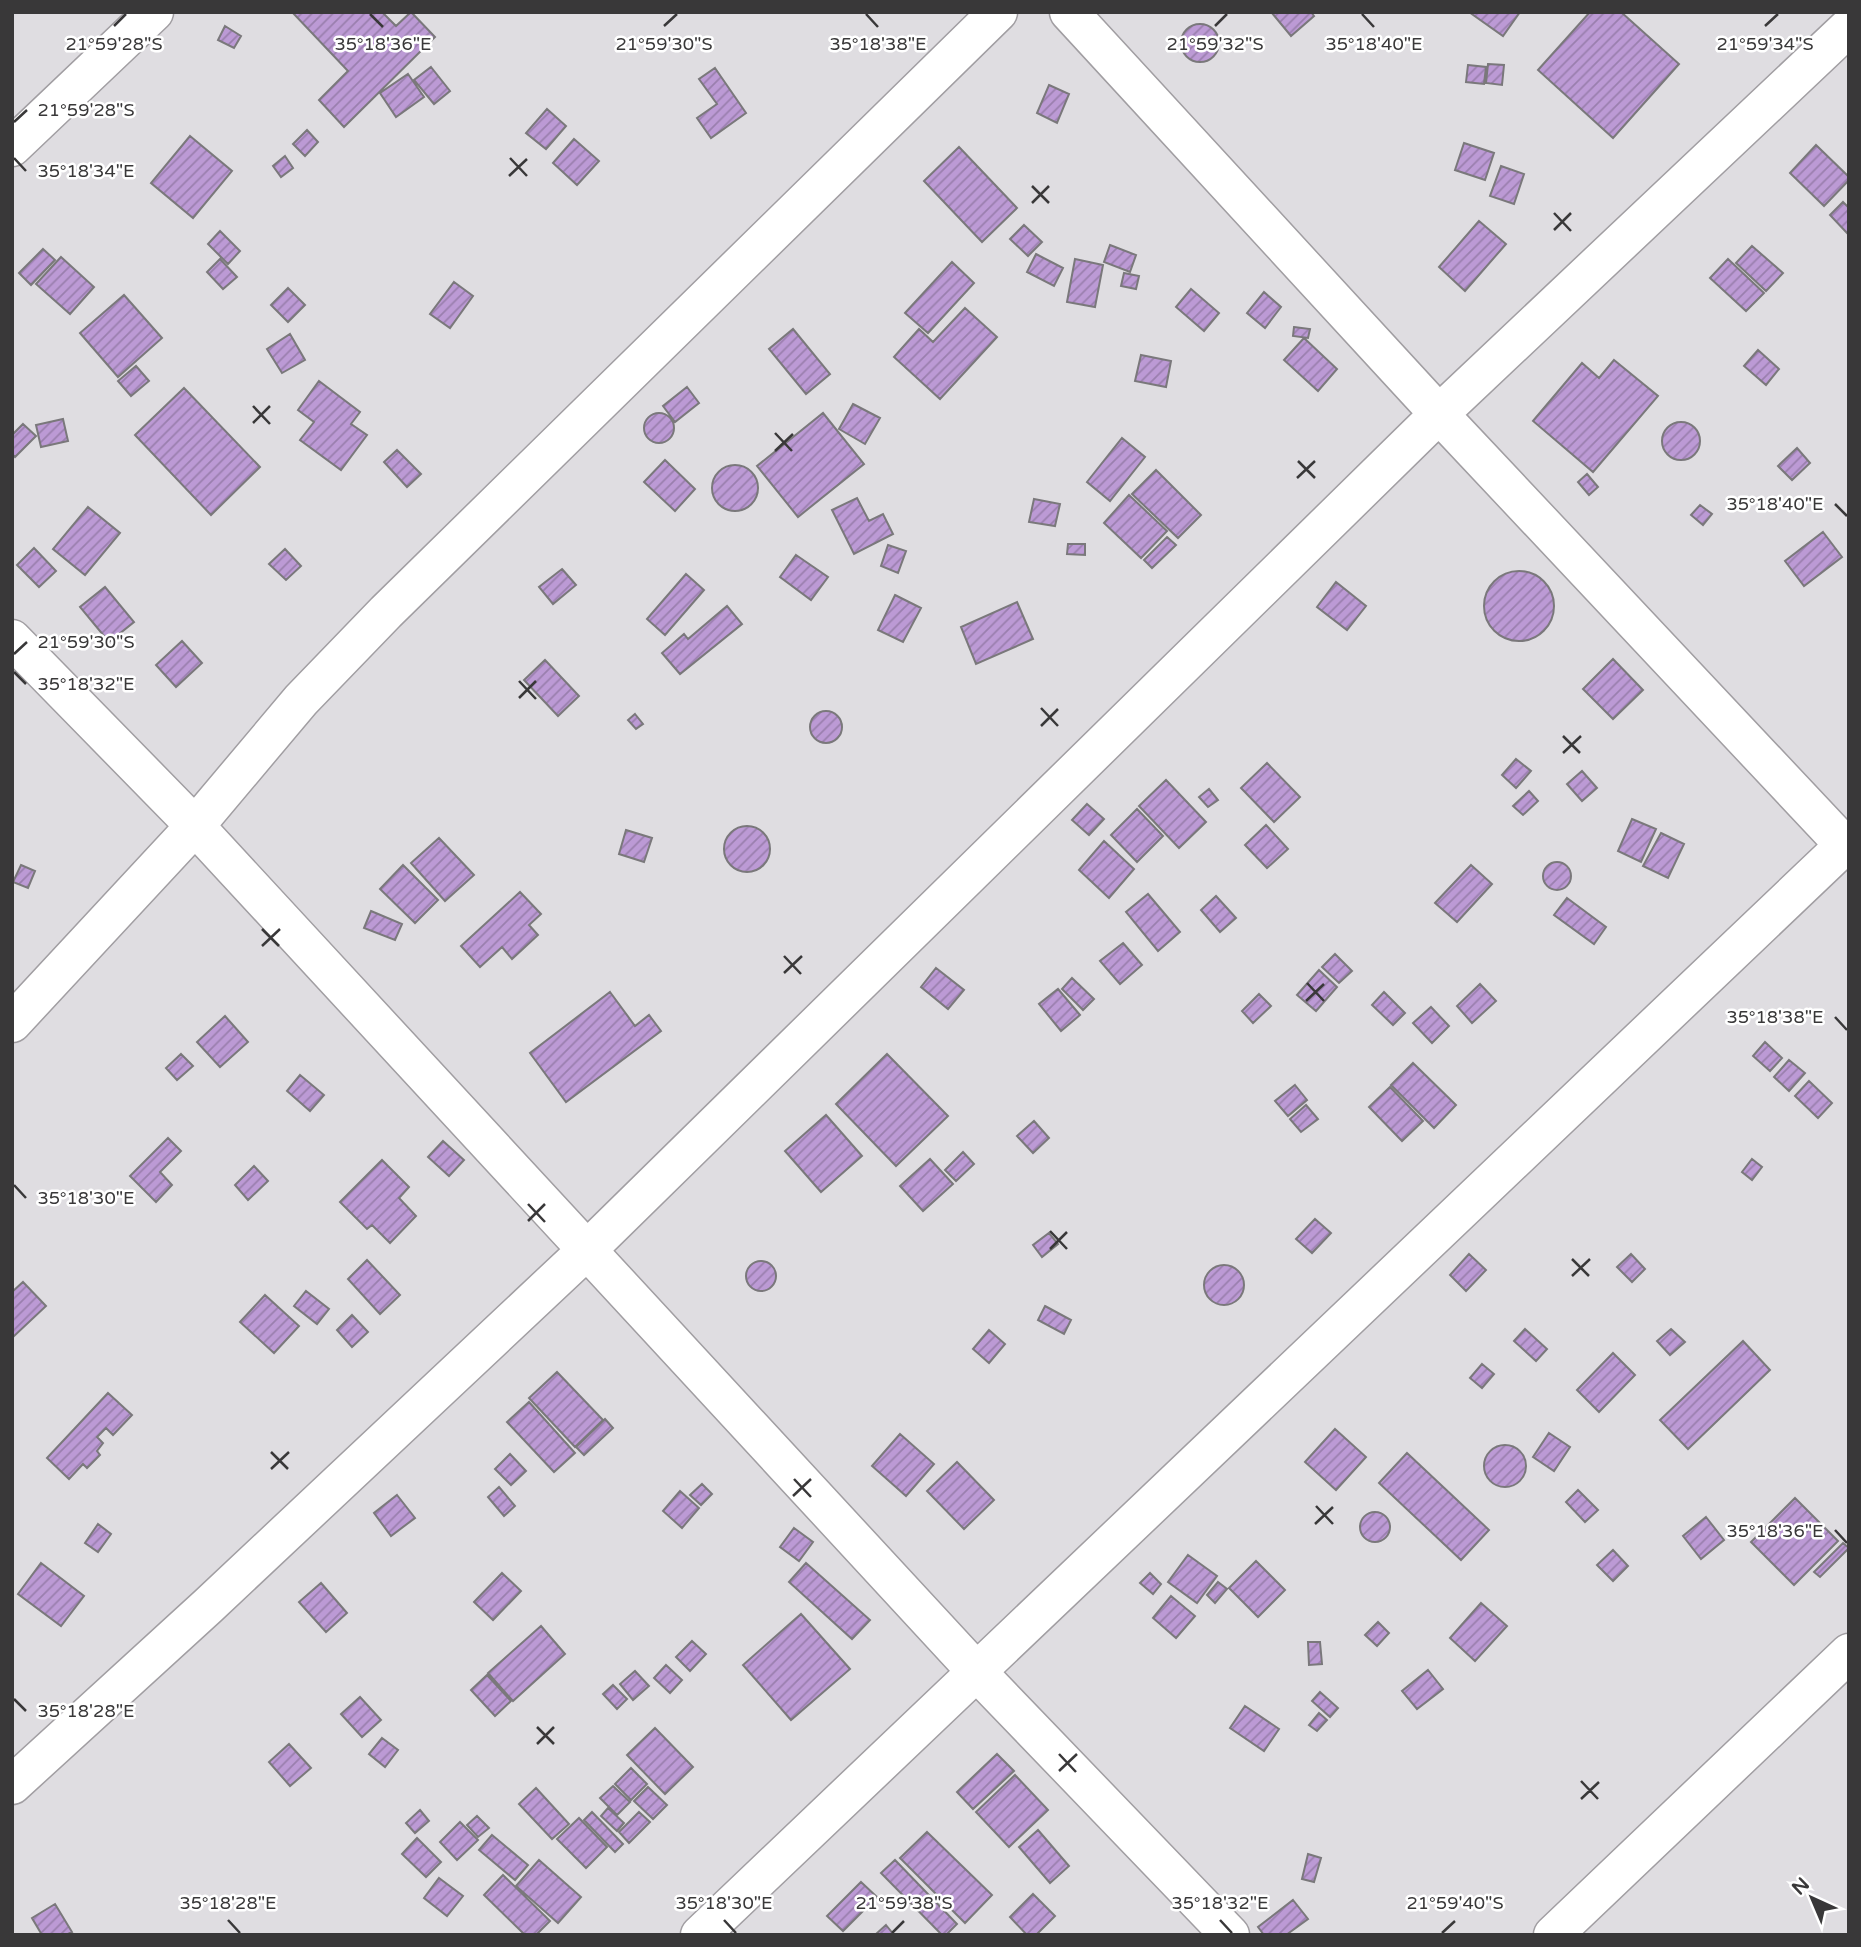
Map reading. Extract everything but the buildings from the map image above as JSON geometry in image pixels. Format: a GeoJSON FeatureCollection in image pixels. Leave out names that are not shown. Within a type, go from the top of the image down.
{"type":"FeatureCollection","features":[{"type":"Feature","properties":{"kind":"street"},"geometry":{"type":"LineString","coordinates":[[12,147],[154,12]]}},
{"type":"Feature","properties":{"kind":"street"},"geometry":{"type":"LineString","coordinates":[[12,1023],[195,826],[301,700],[386,612],[998,12]]}},
{"type":"Feature","properties":{"kind":"street"},"geometry":{"type":"LineString","coordinates":[[700,1935],[1847,846],[1439,414],[1069,12]]}},
{"type":"Feature","properties":{"kind":"street"},"geometry":{"type":"LineString","coordinates":[[12,1785],[208,1606],[587,1250],[1439,414],[1849,27]]}},
{"type":"Feature","properties":{"kind":"street"},"geometry":{"type":"LineString","coordinates":[[12,639],[195,826],[976,1671],[1230,1935]]}},
{"type":"Feature","properties":{"kind":"street"},"geometry":{"type":"LineString","coordinates":[[1553,1935],[1849,1653]]}}]}
